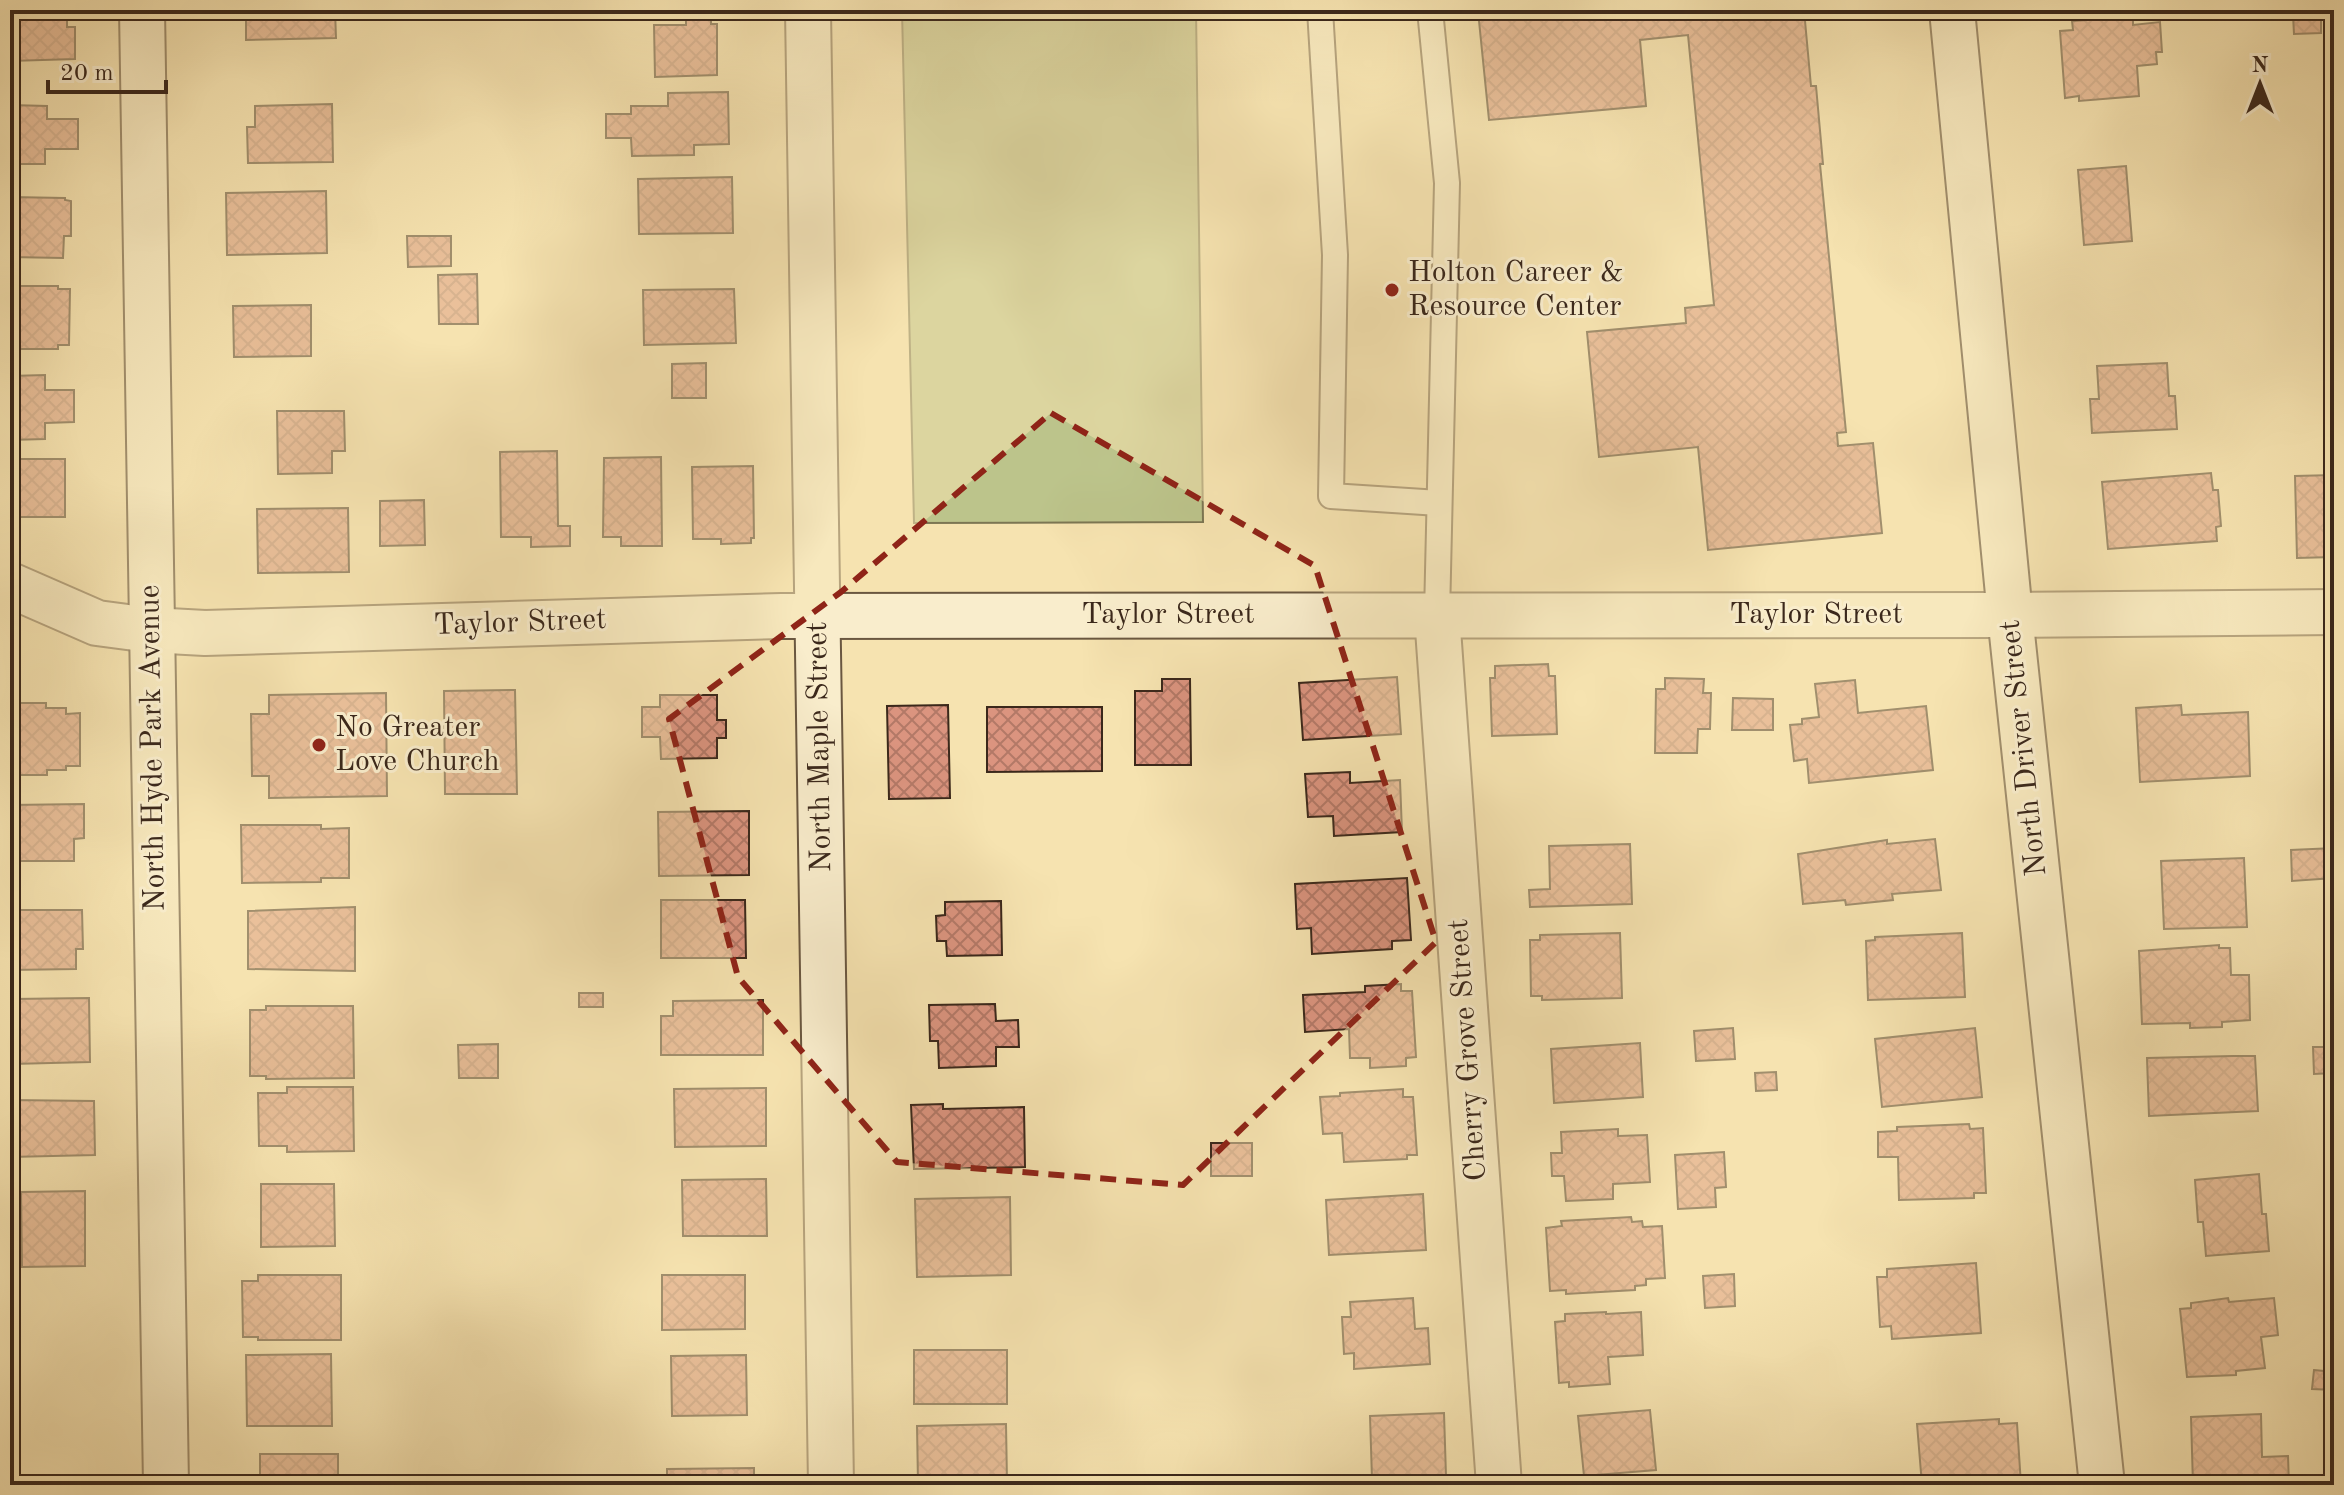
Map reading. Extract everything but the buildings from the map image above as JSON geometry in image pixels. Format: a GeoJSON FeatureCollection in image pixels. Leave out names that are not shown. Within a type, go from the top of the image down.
{"type":"FeatureCollection","features":[{"type":"Feature","properties":{"kind":"street","name":"North Hyde Park Avenue"},"geometry":{"type":"LineString","coordinates":[[142,10],[166,1485]]}},
{"type":"Feature","properties":{"kind":"street","name":"North Maple Street"},"geometry":{"type":"LineString","coordinates":[[808,10],[831,1485]]}},
{"type":"Feature","properties":{"kind":"street","name":"North Driver Street"},"geometry":{"type":"LineString","coordinates":[[1952,10],[2010,615],[2102,1485]]}},
{"type":"Feature","properties":{"kind":"street","name":"Taylor Street"},"geometry":{"type":"LineString","coordinates":[[10,585],[97,623],[205,633],[819,616],[2334,612]]}},
{"type":"Feature","properties":{"kind":"street","name":"Cherry Grove Street"},"geometry":{"type":"LineString","coordinates":[[1437,615],[1499,1485]]}},
{"type":"Feature","properties":{"kind":"lane"},"geometry":{"type":"LineString","coordinates":[[1320,10],[1335,255],[1331,496],[1439,503]]}},
{"type":"Feature","properties":{"kind":"lane"},"geometry":{"type":"LineString","coordinates":[[1430,10],[1447,183],[1437,615]]}},
{"type":"Feature","properties":{"kind":"highlighted area"},"geometry":{"type":"Polygon","coordinates":[[[1051,413],[1315,566],[1436,942],[1183,1185],[897,1162],[738,977],[669,719],[841,592],[1051,413]]]}},
{"type":"Feature","properties":{"kind":"green space"},"geometry":{"type":"Polygon","coordinates":[[[902,10],[1196,10],[1203,522],[914,523],[902,10]]]}},
{"type":"Feature","properties":{"kind":"place","name":"Holton Career & Resource Center"},"geometry":{"type":"Point","coordinates":[1392,290]}},
{"type":"Feature","properties":{"kind":"place","name":"No Greater Love Church"},"geometry":{"type":"Point","coordinates":[319,745]}}]}
